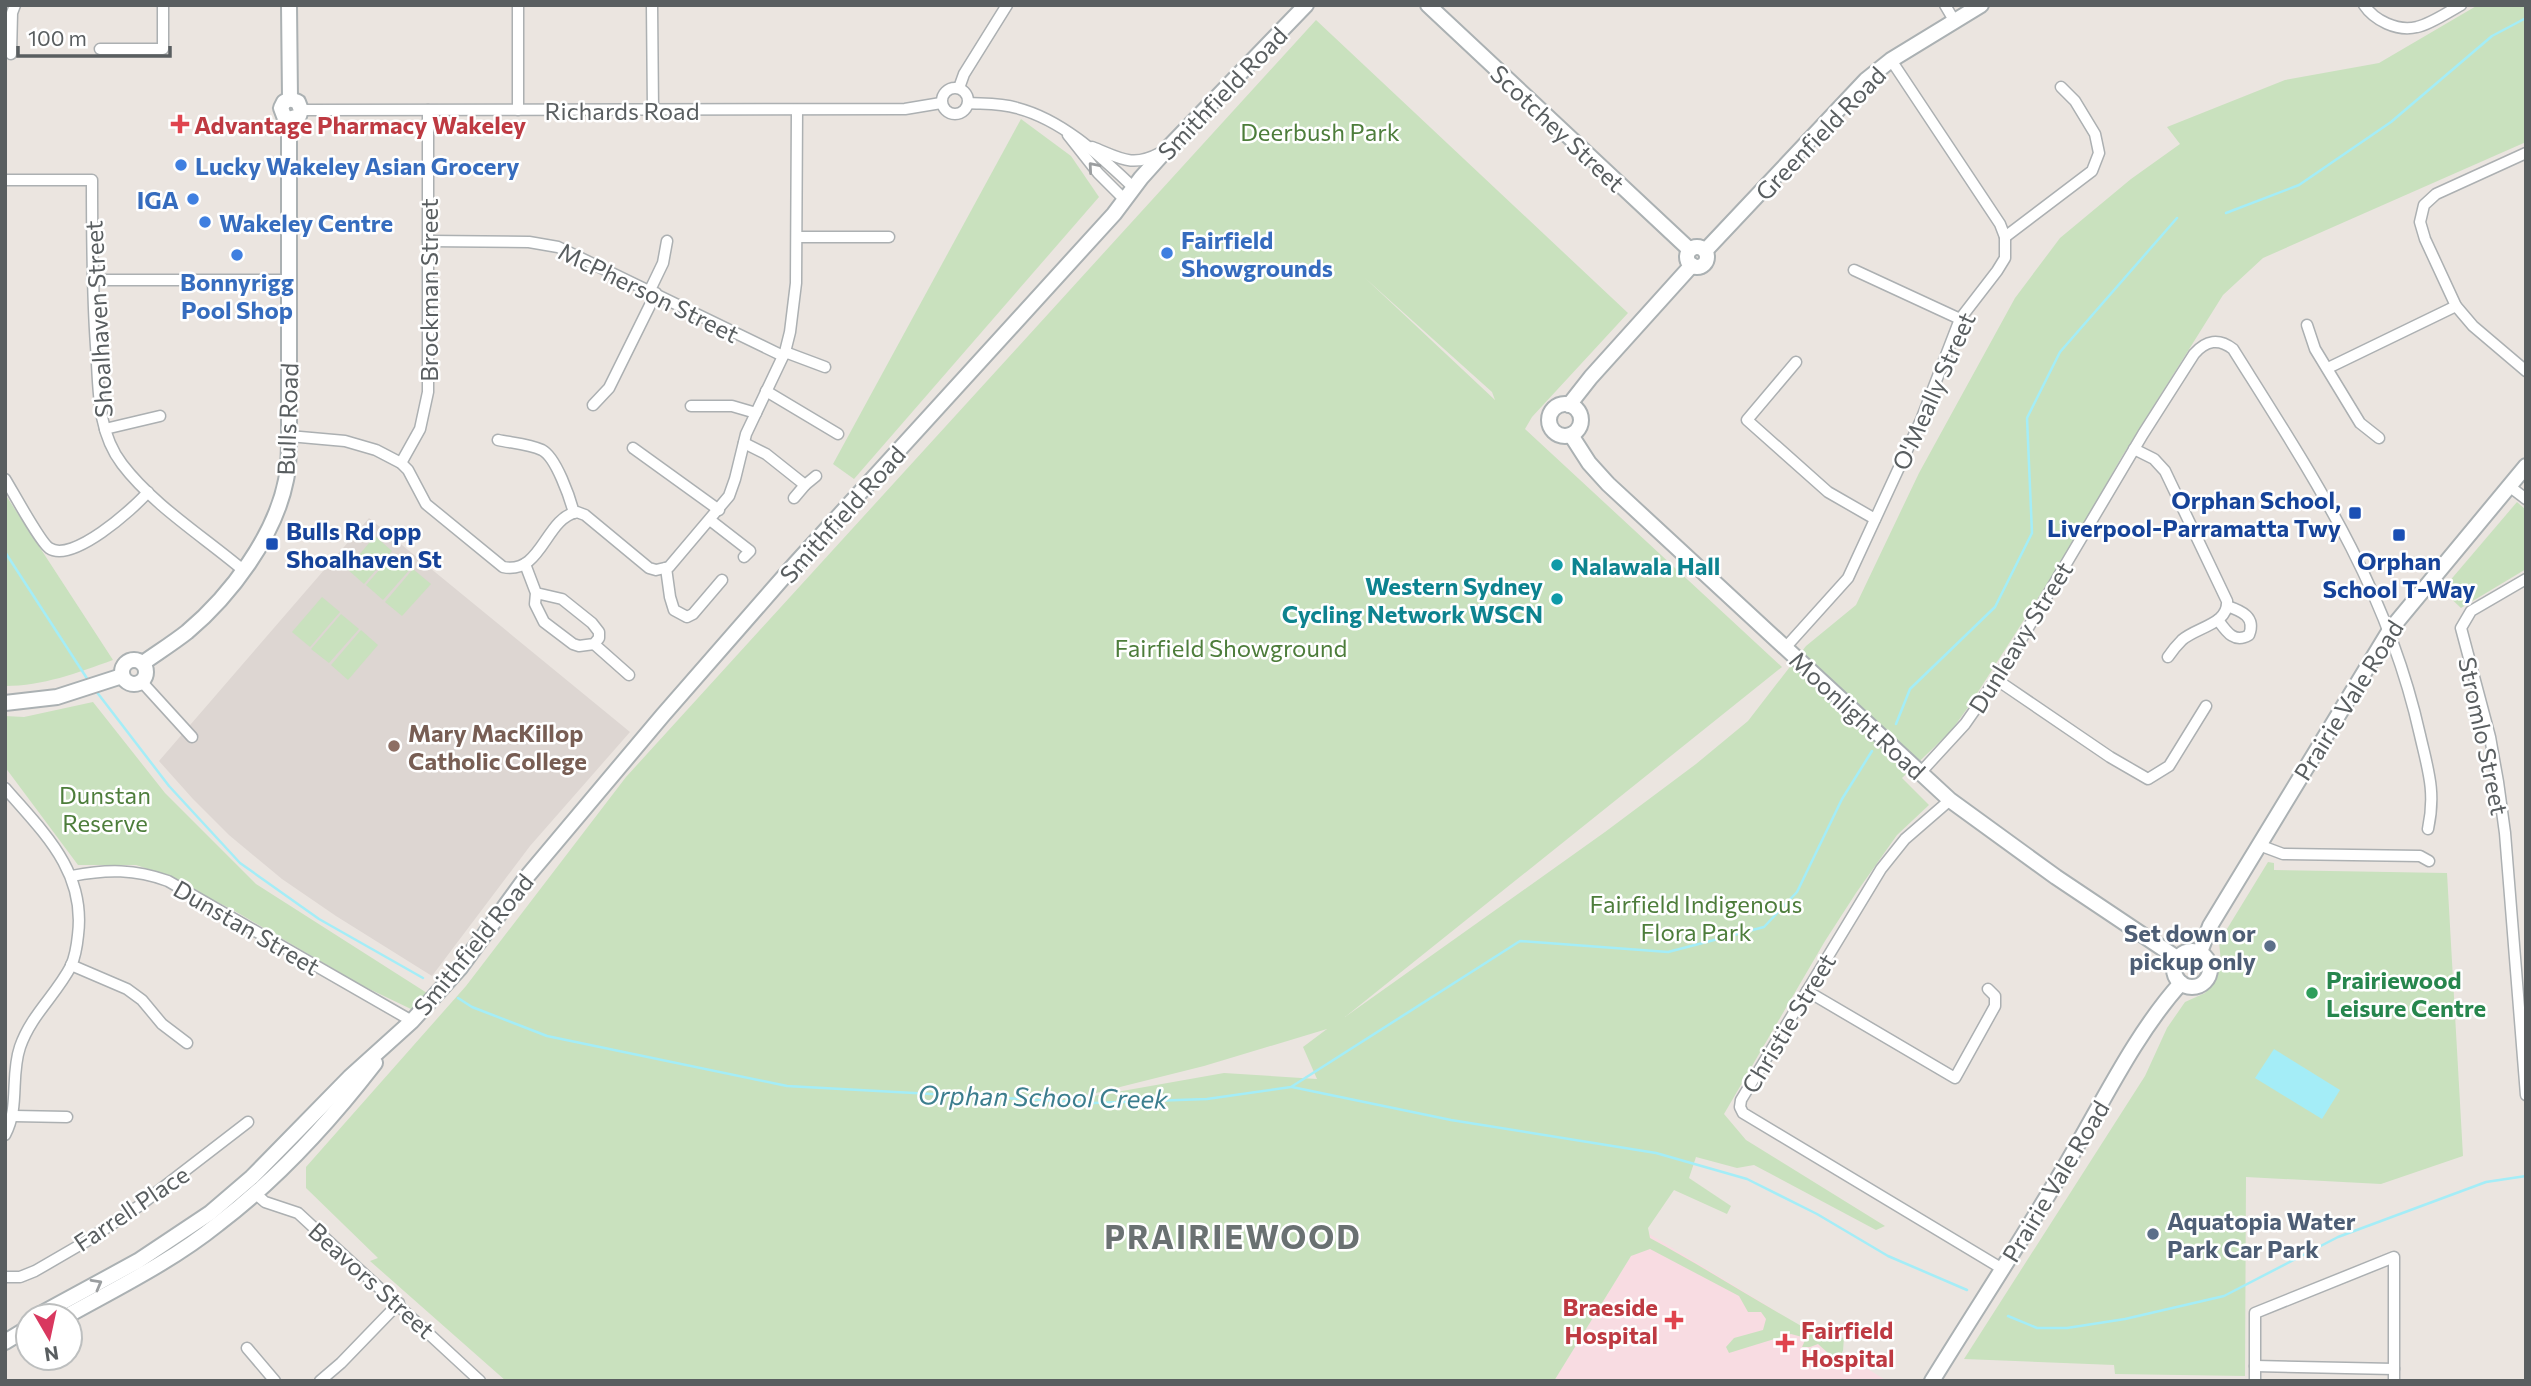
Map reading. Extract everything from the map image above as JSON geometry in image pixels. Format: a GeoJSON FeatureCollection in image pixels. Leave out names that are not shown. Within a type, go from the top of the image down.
{"type":"FeatureCollection","features":[{"type":"Feature","properties":{"kind":"street"},"geometry":{"type":"LineString","coordinates":[[11,54],[12,13],[15,5]]}},
{"type":"Feature","properties":{"kind":"street"},"geometry":{"type":"LineString","coordinates":[[100,49],[163,49],[163,5]]}},
{"type":"Feature","properties":{"kind":"street","name":"Bulls Road"},"geometry":{"type":"LineString","coordinates":[[143,663],[188,631],[216,603],[257,552],[282,497],[289,436],[289,280],[295,115],[282,114],[281,108],[284,102],[290,99],[289,5]]}},
{"type":"Feature","properties":{"kind":"street"},"geometry":{"type":"LineString","coordinates":[[518,5],[518,110]]}},
{"type":"Feature","properties":{"kind":"street"},"geometry":{"type":"LineString","coordinates":[[652,5],[653,111]]}},
{"type":"Feature","properties":{"kind":"street"},"geometry":{"type":"LineString","coordinates":[[959,88],[964,74],[1007,5]]}},
{"type":"Feature","properties":{"kind":"street","name":"Smithfield Road"},"geometry":{"type":"LineString","coordinates":[[63,1302],[138,1261],[237,1192],[354,1073],[412,1021],[460,968],[525,879],[795,564],[1114,214],[1167,149],[1306,5]]}},
{"type":"Feature","properties":{"kind":"street","name":"Scotchey Street"},"geometry":{"type":"LineString","coordinates":[[1428,5],[1696,256]]}},
{"type":"Feature","properties":{"kind":"street"},"geometry":{"type":"LineString","coordinates":[[1945,5],[1955,22]]}},
{"type":"Feature","properties":{"kind":"street","name":"Greenfield Road"},"geometry":{"type":"LineString","coordinates":[[1569,405],[1696,256],[1866,80],[1891,60],[1981,5]]}},
{"type":"Feature","properties":{"kind":"street"},"geometry":{"type":"LineString","coordinates":[[2364,5],[2371,16],[2390,25],[2416,28],[2461,5]]}},
{"type":"Feature","properties":{"kind":"street"},"geometry":{"type":"LineString","coordinates":[[1891,60],[2006,237],[2092,171],[2096,162],[2099,153],[2095,134],[2075,102],[2061,87]]}},
{"type":"Feature","properties":{"kind":"street"},"geometry":{"type":"LineString","coordinates":[[942,103],[946,90],[959,88],[966,94],[968,103]]}},
{"type":"Feature","properties":{"kind":"street","name":"Richards Road"},"geometry":{"type":"LineString","coordinates":[[295,115],[428,110],[905,109],[942,103],[945,110],[952,114],[964,110],[968,103],[1000,104],[1040,116],[1086,144],[1130,162],[1146,161],[1167,149]]}},
{"type":"Feature","properties":{"kind":"street","name":"Brockman Street"},"geometry":{"type":"LineString","coordinates":[[401,463],[420,429],[427,401],[428,110]]}},
{"type":"Feature","properties":{"kind":"street"},"geometry":{"type":"LineString","coordinates":[[289,436],[345,441],[376,450],[401,463],[408,470],[426,504],[497,564],[509,568],[525,564],[563,519],[574,513],[584,515],[649,568],[656,570],[672,565],[719,509],[732,488],[744,443],[784,354],[794,307],[797,110]]}},
{"type":"Feature","properties":{"kind":"street","name":"Richards Road"},"geometry":{"type":"LineString","coordinates":[[1066,132],[1098,173],[1129,193]]}},
{"type":"Feature","properties":{"kind":"street","name":"Richards Road"},"geometry":{"type":"LineString","coordinates":[[1086,144],[1129,193]]}},
{"type":"Feature","properties":{"kind":"street"},"geometry":{"type":"LineString","coordinates":[[2526,154],[2436,194],[2424,205],[2420,214],[2422,231],[2456,306],[2473,327],[2526,371]]}},
{"type":"Feature","properties":{"kind":"street","name":"Shoalhaven Street"},"geometry":{"type":"LineString","coordinates":[[5,180],[92,180],[92,280],[100,410],[107,439],[121,463],[148,492],[243,570]]}},
{"type":"Feature","properties":{"kind":"street"},"geometry":{"type":"LineString","coordinates":[[797,237],[889,237]]}},
{"type":"Feature","properties":{"kind":"street","name":"O'Meally Street"},"geometry":{"type":"LineString","coordinates":[[1785,648],[1814,619],[1848,578],[1921,420],[1960,319],[2005,258],[2006,237]]}},
{"type":"Feature","properties":{"kind":"street"},"geometry":{"type":"LineString","coordinates":[[593,405],[609,388],[653,291],[667,241]]}},
{"type":"Feature","properties":{"kind":"street","name":"McPherson Street"},"geometry":{"type":"LineString","coordinates":[[428,242],[548,244],[784,354],[825,367]]}},
{"type":"Feature","properties":{"kind":"street"},"geometry":{"type":"LineString","coordinates":[[1854,270],[1960,319]]}},
{"type":"Feature","properties":{"kind":"street"},"geometry":{"type":"LineString","coordinates":[[92,280],[289,280]]}},
{"type":"Feature","properties":{"kind":"street"},"geometry":{"type":"LineString","coordinates":[[2328,368],[2456,306]]}},
{"type":"Feature","properties":{"kind":"street"},"geometry":{"type":"LineString","coordinates":[[2307,325],[2315,349],[2360,423],[2379,438]]}},
{"type":"Feature","properties":{"kind":"street","name":"Dunleavy Street"},"geometry":{"type":"LineString","coordinates":[[1921,772],[1965,724],[1997,680],[2134,449],[2204,344],[2215,341],[2232,349],[2328,501],[2390,630]]}},
{"type":"Feature","properties":{"kind":"street"},"geometry":{"type":"LineString","coordinates":[[1796,362],[1747,420],[1828,492],[1875,519]]}},
{"type":"Feature","properties":{"kind":"street"},"geometry":{"type":"LineString","coordinates":[[766,391],[838,434]]}},
{"type":"Feature","properties":{"kind":"street"},"geometry":{"type":"LineString","coordinates":[[1569,405],[1576,408],[1581,417],[1579,427],[1571,435],[1557,433],[1549,420],[1556,407],[1569,405]]}},
{"type":"Feature","properties":{"kind":"street"},"geometry":{"type":"LineString","coordinates":[[691,406],[732,406],[756,413]]}},
{"type":"Feature","properties":{"kind":"street"},"geometry":{"type":"LineString","coordinates":[[105,429],[160,416]]}},
{"type":"Feature","properties":{"kind":"street","name":"Moonlight Road"},"geometry":{"type":"LineString","coordinates":[[1571,435],[1589,464],[1608,484],[1950,800],[2056,877],[2177,958]]}},
{"type":"Feature","properties":{"kind":"street"},"geometry":{"type":"LineString","coordinates":[[498,440],[542,450],[551,457],[560,479],[569,490],[574,513]]}},
{"type":"Feature","properties":{"kind":"street"},"geometry":{"type":"LineString","coordinates":[[744,443],[766,454],[805,485]]}},
{"type":"Feature","properties":{"kind":"street"},"geometry":{"type":"LineString","coordinates":[[633,448],[719,509]]}},
{"type":"Feature","properties":{"kind":"street"},"geometry":{"type":"LineString","coordinates":[[2134,449],[2154,459],[2171,480],[2225,596],[2227,606],[2225,614],[2182,640],[2168,657]]}},
{"type":"Feature","properties":{"kind":"street","name":"Prairie Vale Road"},"geometry":{"type":"LineString","coordinates":[[2200,952],[2210,926],[2390,630],[2526,466]]}},
{"type":"Feature","properties":{"kind":"street"},"geometry":{"type":"LineString","coordinates":[[794,498],[816,476]]}},
{"type":"Feature","properties":{"kind":"street"},"geometry":{"type":"LineString","coordinates":[[5,480],[46,545],[58,552],[73,550],[111,525],[148,492]]}},
{"type":"Feature","properties":{"kind":"street"},"geometry":{"type":"LineString","coordinates":[[2509,486],[2526,499]]}},
{"type":"Feature","properties":{"kind":"street"},"geometry":{"type":"LineString","coordinates":[[710,520],[750,551],[744,557]]}},
{"type":"Feature","properties":{"kind":"street"},"geometry":{"type":"LineString","coordinates":[[525,564],[537,593],[535,604],[544,622],[573,644],[594,644],[598,632],[592,623],[562,599],[537,593]]}},
{"type":"Feature","properties":{"kind":"street"},"geometry":{"type":"LineString","coordinates":[[666,568],[674,610],[687,617],[693,614],[722,580]]}},
{"type":"Feature","properties":{"kind":"street","name":"Stromlo Street"},"geometry":{"type":"LineString","coordinates":[[2526,579],[2471,611],[2465,617],[2461,628],[2490,737],[2498,782],[2505,833],[2526,1095]]}},
{"type":"Feature","properties":{"kind":"street"},"geometry":{"type":"LineString","coordinates":[[2218,620],[2236,638],[2249,635],[2251,627],[2248,617],[2227,606]]}},
{"type":"Feature","properties":{"kind":"street"},"geometry":{"type":"LineString","coordinates":[[2390,630],[2417,720],[2431,786],[2433,808],[2428,829]]}},
{"type":"Feature","properties":{"kind":"street"},"geometry":{"type":"LineString","coordinates":[[594,644],[629,675]]}},
{"type":"Feature","properties":{"kind":"street"},"geometry":{"type":"LineString","coordinates":[[128,661],[143,663],[146,675],[141,681],[130,684],[122,676],[122,667],[128,661]]}},
{"type":"Feature","properties":{"kind":"street"},"geometry":{"type":"LineString","coordinates":[[5,702],[57,697],[122,676]]}},
{"type":"Feature","properties":{"kind":"street"},"geometry":{"type":"LineString","coordinates":[[1997,680],[2110,757],[2148,779],[2169,766],[2206,706]]}},
{"type":"Feature","properties":{"kind":"street"},"geometry":{"type":"LineString","coordinates":[[141,681],[192,737]]}},
{"type":"Feature","properties":{"kind":"street"},"geometry":{"type":"LineString","coordinates":[[5,788],[58,852],[72,876],[80,920],[71,965],[29,1024],[10,1063],[13,1116],[5,1135]]}},
{"type":"Feature","properties":{"kind":"street","name":"Christie Street"},"geometry":{"type":"LineString","coordinates":[[1950,800],[1905,839],[1881,869],[1741,1100],[1740,1107],[1743,1113],[2001,1268]]}},
{"type":"Feature","properties":{"kind":"street"},"geometry":{"type":"LineString","coordinates":[[2259,845],[2283,854],[2420,856],[2428,861]]}},
{"type":"Feature","properties":{"kind":"street","name":"Dunstan Street"},"geometry":{"type":"LineString","coordinates":[[72,876],[115,869],[133,870],[169,881],[412,1021]]}},
{"type":"Feature","properties":{"kind":"street"},"geometry":{"type":"LineString","coordinates":[[2190,950],[2200,952],[2209,964],[2203,983],[2192,987],[2180,983],[2174,974],[2177,958],[2190,950]]}},
{"type":"Feature","properties":{"kind":"street"},"geometry":{"type":"LineString","coordinates":[[71,965],[127,989],[142,1000],[162,1024],[187,1043]]}},
{"type":"Feature","properties":{"kind":"street","name":"Prairie Vale Road"},"geometry":{"type":"LineString","coordinates":[[1932,1381],[2034,1218],[2133,1051],[2180,983]]}},
{"type":"Feature","properties":{"kind":"street"},"geometry":{"type":"LineString","coordinates":[[1807,991],[1955,1078],[1996,1006],[1994,996],[1988,989]]}},
{"type":"Feature","properties":{"kind":"street","name":"Smithfield Road"},"geometry":{"type":"LineString","coordinates":[[84,1307],[160,1265],[218,1225],[256,1194],[358,1085],[395,1037]]}},
{"type":"Feature","properties":{"kind":"street"},"geometry":{"type":"LineString","coordinates":[[13,1116],[67,1117]]}},
{"type":"Feature","properties":{"kind":"street"},"geometry":{"type":"LineString","coordinates":[[138,1261],[171,1250],[244,1194],[256,1194],[256,1186],[294,1144],[312,1116]]}},
{"type":"Feature","properties":{"kind":"street","name":"Farrell Place"},"geometry":{"type":"LineString","coordinates":[[5,1277],[20,1277],[35,1271],[85,1242],[139,1206],[248,1122]]}},
{"type":"Feature","properties":{"kind":"street","name":"Beavors Street"},"geometry":{"type":"LineString","coordinates":[[256,1194],[265,1202],[298,1213],[481,1381]]}},
{"type":"Feature","properties":{"kind":"street"},"geometry":{"type":"LineString","coordinates":[[2255,1381],[2255,1313],[2394,1257],[2394,1381]]}},
{"type":"Feature","properties":{"kind":"street"},"geometry":{"type":"LineString","coordinates":[[324,1380],[399,1303]]}},
{"type":"Feature","properties":{"kind":"street"},"geometry":{"type":"LineString","coordinates":[[247,1348],[275,1381]]}},
{"type":"Feature","properties":{"kind":"street"},"geometry":{"type":"LineString","coordinates":[[2255,1366],[2394,1369]]}},
{"type":"Feature","properties":{"kind":"shaded area","name":"Mary MacKillop Catholic College"},"geometry":{"type":"Polygon","coordinates":[[[369,518],[630,732],[530,846],[432,976],[282,879],[229,835],[159,761],[369,518]]]}},
{"type":"Feature","properties":{"kind":"shaded area","name":"Braeside Hospital"},"geometry":{"type":"Polygon","coordinates":[[[1646,1232],[1766,1305],[1887,1381],[1554,1381],[1646,1232]]]}},
{"type":"Feature","properties":{"kind":"green space"},"geometry":{"type":"Polygon","coordinates":[[[2478,5],[2526,5],[2526,142],[2263,258],[2223,295],[2121,458],[2073,543],[1969,706],[1951,731],[1902,778],[1929,805],[1897,835],[1856,893],[1724,1114],[1746,1140],[1885,1226],[1876,1230],[1754,1165],[1737,1168],[1696,1157],[1689,1178],[1731,1206],[1727,1214],[1674,1190],[1648,1228],[1650,1238],[1830,1342],[1844,1337],[1843,1351],[1838,1358],[1818,1344],[1802,1347],[1806,1338],[1791,1334],[1729,1353],[1726,1347],[1734,1338],[1763,1330],[1766,1319],[1761,1312],[1748,1312],[1739,1296],[1650,1249],[1631,1256],[1554,1381],[506,1381],[370,1261],[378,1258],[306,1188],[306,1167],[466,986],[626,777],[1316,20],[1628,313],[1532,417],[1525,429],[1782,667],[1345,1017],[1696,764],[1748,721],[1806,646],[1856,605],[1919,473],[2015,298],[2060,238],[2131,179],[2180,144],[2167,127],[2285,80],[2379,63],[2478,5]],[[1365,278],[1495,400],[1492,392],[1365,278]],[[1327,1029],[1204,1066],[1060,1102],[1224,1073],[1317,1079],[1303,1047],[1327,1029]]]}},
{"type":"Feature","properties":{"kind":"green space"},"geometry":{"type":"Polygon","coordinates":[[[1021,119],[1071,156],[1099,197],[854,479],[833,464],[1021,119]]]}},
{"type":"Feature","properties":{"kind":"green space"},"geometry":{"type":"Polygon","coordinates":[[[5,494],[113,660],[46,681],[5,686],[5,494]]]}},
{"type":"Feature","properties":{"kind":"green space"},"geometry":{"type":"Polygon","coordinates":[[[2517,502],[2526,510],[2526,569],[2461,608],[2442,590],[2517,502]]]}},
{"type":"Feature","properties":{"kind":"green space"},"geometry":{"type":"Polygon","coordinates":[[[375,536],[392,551],[364,584],[347,569],[375,536]]]}},
{"type":"Feature","properties":{"kind":"green space"},"geometry":{"type":"Polygon","coordinates":[[[394,553],[412,567],[383,600],[366,585],[394,553]]]}},
{"type":"Feature","properties":{"kind":"green space"},"geometry":{"type":"Polygon","coordinates":[[[413,569],[431,584],[402,616],[385,602],[413,569]]]}},
{"type":"Feature","properties":{"kind":"green space"},"geometry":{"type":"Polygon","coordinates":[[[322,597],[340,612],[310,647],[292,632],[322,597]]]}},
{"type":"Feature","properties":{"kind":"green space"},"geometry":{"type":"Polygon","coordinates":[[[341,614],[359,629],[329,663],[311,649],[341,614]]]}},
{"type":"Feature","properties":{"kind":"green space"},"geometry":{"type":"Polygon","coordinates":[[[361,630],[378,645],[348,680],[331,665],[361,630]]]}},
{"type":"Feature","properties":{"kind":"green space","name":"Dunstan Reserve"},"geometry":{"type":"Polygon","coordinates":[[[93,702],[165,793],[256,884],[427,993],[413,1010],[363,986],[233,910],[160,873],[136,865],[78,865],[5,767],[5,716],[24,717],[93,702]]]}},
{"type":"Feature","properties":{"kind":"green space"},"geometry":{"type":"Polygon","coordinates":[[[2268,862],[2274,863],[2274,870],[2447,873],[2463,1156],[2381,1184],[2246,1177],[2245,1376],[2115,1374],[2114,1365],[1964,1359],[2145,1076],[2167,1028],[2185,1002],[2205,993],[2221,962],[2219,942],[2268,862]]]}},
{"type":"Feature","properties":{"kind":"water"},"geometry":{"type":"Polygon","coordinates":[[[2274,1049],[2340,1090],[2322,1119],[2255,1078],[2274,1049]]]}},
{"type":"Feature","properties":{"kind":"waterway","name":"Orphan School Creek"},"geometry":{"type":"LineString","coordinates":[[2226,213],[2299,185],[2391,122],[2492,36],[2526,18]]}},
{"type":"Feature","properties":{"kind":"waterway","name":"Orphan School Creek"},"geometry":{"type":"LineString","coordinates":[[1896,724],[1910,689],[1995,607],[2032,533],[2027,418],[2060,352],[2177,218]]}},
{"type":"Feature","properties":{"kind":"waterway","name":"Orphan School Creek"},"geometry":{"type":"LineString","coordinates":[[5,552],[88,680]]}},
{"type":"Feature","properties":{"kind":"waterway","name":"Orphan School Creek"},"geometry":{"type":"LineString","coordinates":[[96,691],[169,786],[240,863],[319,919],[423,978]]}},
{"type":"Feature","properties":{"kind":"waterway","name":"Orphan School Creek"},"geometry":{"type":"LineString","coordinates":[[458,998],[472,1007],[547,1036],[787,1086],[1093,1103],[1207,1099],[1291,1087],[1520,941],[1668,952],[1764,927],[1797,892],[1842,799],[1872,751]]}},
{"type":"Feature","properties":{"kind":"waterway"},"geometry":{"type":"LineString","coordinates":[[1292,1087],[1451,1120],[1656,1153],[1747,1179],[1817,1214],[1888,1256],[1967,1290]]}},
{"type":"Feature","properties":{"kind":"waterway"},"geometry":{"type":"LineString","coordinates":[[2008,1316],[2037,1328],[2067,1328],[2125,1319],[2224,1296],[2338,1237],[2486,1182],[2526,1176]]}},
{"type":"Feature","properties":{"kind":"place","name":"Advantage Pharmacy Wakeley"},"geometry":{"type":"Point","coordinates":[180,124]}},
{"type":"Feature","properties":{"kind":"place","name":"Lucky Wakeley Asian Grocery"},"geometry":{"type":"Point","coordinates":[181,165]}},
{"type":"Feature","properties":{"kind":"place","name":"IGA"},"geometry":{"type":"Point","coordinates":[193,199]}},
{"type":"Feature","properties":{"kind":"place","name":"Wakeley Centre"},"geometry":{"type":"Point","coordinates":[205,222]}},
{"type":"Feature","properties":{"kind":"place","name":"Fairfield Showgrounds"},"geometry":{"type":"Point","coordinates":[1167,253]}},
{"type":"Feature","properties":{"kind":"place","name":"Bonnyrigg Pool Shop"},"geometry":{"type":"Point","coordinates":[237,255]}},
{"type":"Feature","properties":{"kind":"place","name":"Orphan School, Liverpool-Parramatta Twy"},"geometry":{"type":"Point","coordinates":[2355,513]}},
{"type":"Feature","properties":{"kind":"place","name":"Orphan School T-Way"},"geometry":{"type":"Point","coordinates":[2399,535]}},
{"type":"Feature","properties":{"kind":"place","name":"Bulls Rd opp Shoalhaven St"},"geometry":{"type":"Point","coordinates":[272,544]}},
{"type":"Feature","properties":{"kind":"place","name":"Nalawala Hall"},"geometry":{"type":"Point","coordinates":[1557,565]}},
{"type":"Feature","properties":{"kind":"place","name":"Western Sydney Cycling Network WSCN"},"geometry":{"type":"Point","coordinates":[1557,599]}},
{"type":"Feature","properties":{"kind":"place","name":"Mary MacKillop Catholic College"},"geometry":{"type":"Point","coordinates":[394,746]}},
{"type":"Feature","properties":{"kind":"place","name":"Set down or pickup only"},"geometry":{"type":"Point","coordinates":[2270,946]}},
{"type":"Feature","properties":{"kind":"place","name":"Prairiewood Leisure Centre"},"geometry":{"type":"Point","coordinates":[2312,993]}},
{"type":"Feature","properties":{"kind":"place","name":"Aquatopia Water Park Car Park"},"geometry":{"type":"Point","coordinates":[2153,1234]}},
{"type":"Feature","properties":{"kind":"place","name":"Braeside Hospital"},"geometry":{"type":"Point","coordinates":[1674,1320]}},
{"type":"Feature","properties":{"kind":"place","name":"Fairfield Hospital"},"geometry":{"type":"Point","coordinates":[1785,1343]}},
{"type":"Feature","properties":{"kind":"district","name":"PRAIRIEWOOD"},"geometry":{"type":"Point","coordinates":[1233,1236]}},
{"type":"Feature","properties":{"kind":"park label","name":"Deerbush Park"},"geometry":{"type":"Point","coordinates":[1320,131]}},
{"type":"Feature","properties":{"kind":"park label","name":"Fairfield Showground"},"geometry":{"type":"Point","coordinates":[1231,647]}},
{"type":"Feature","properties":{"kind":"park label","name":"Fairfield Indigenous Flora Park"},"geometry":{"type":"Point","coordinates":[1696,917]}}]}
